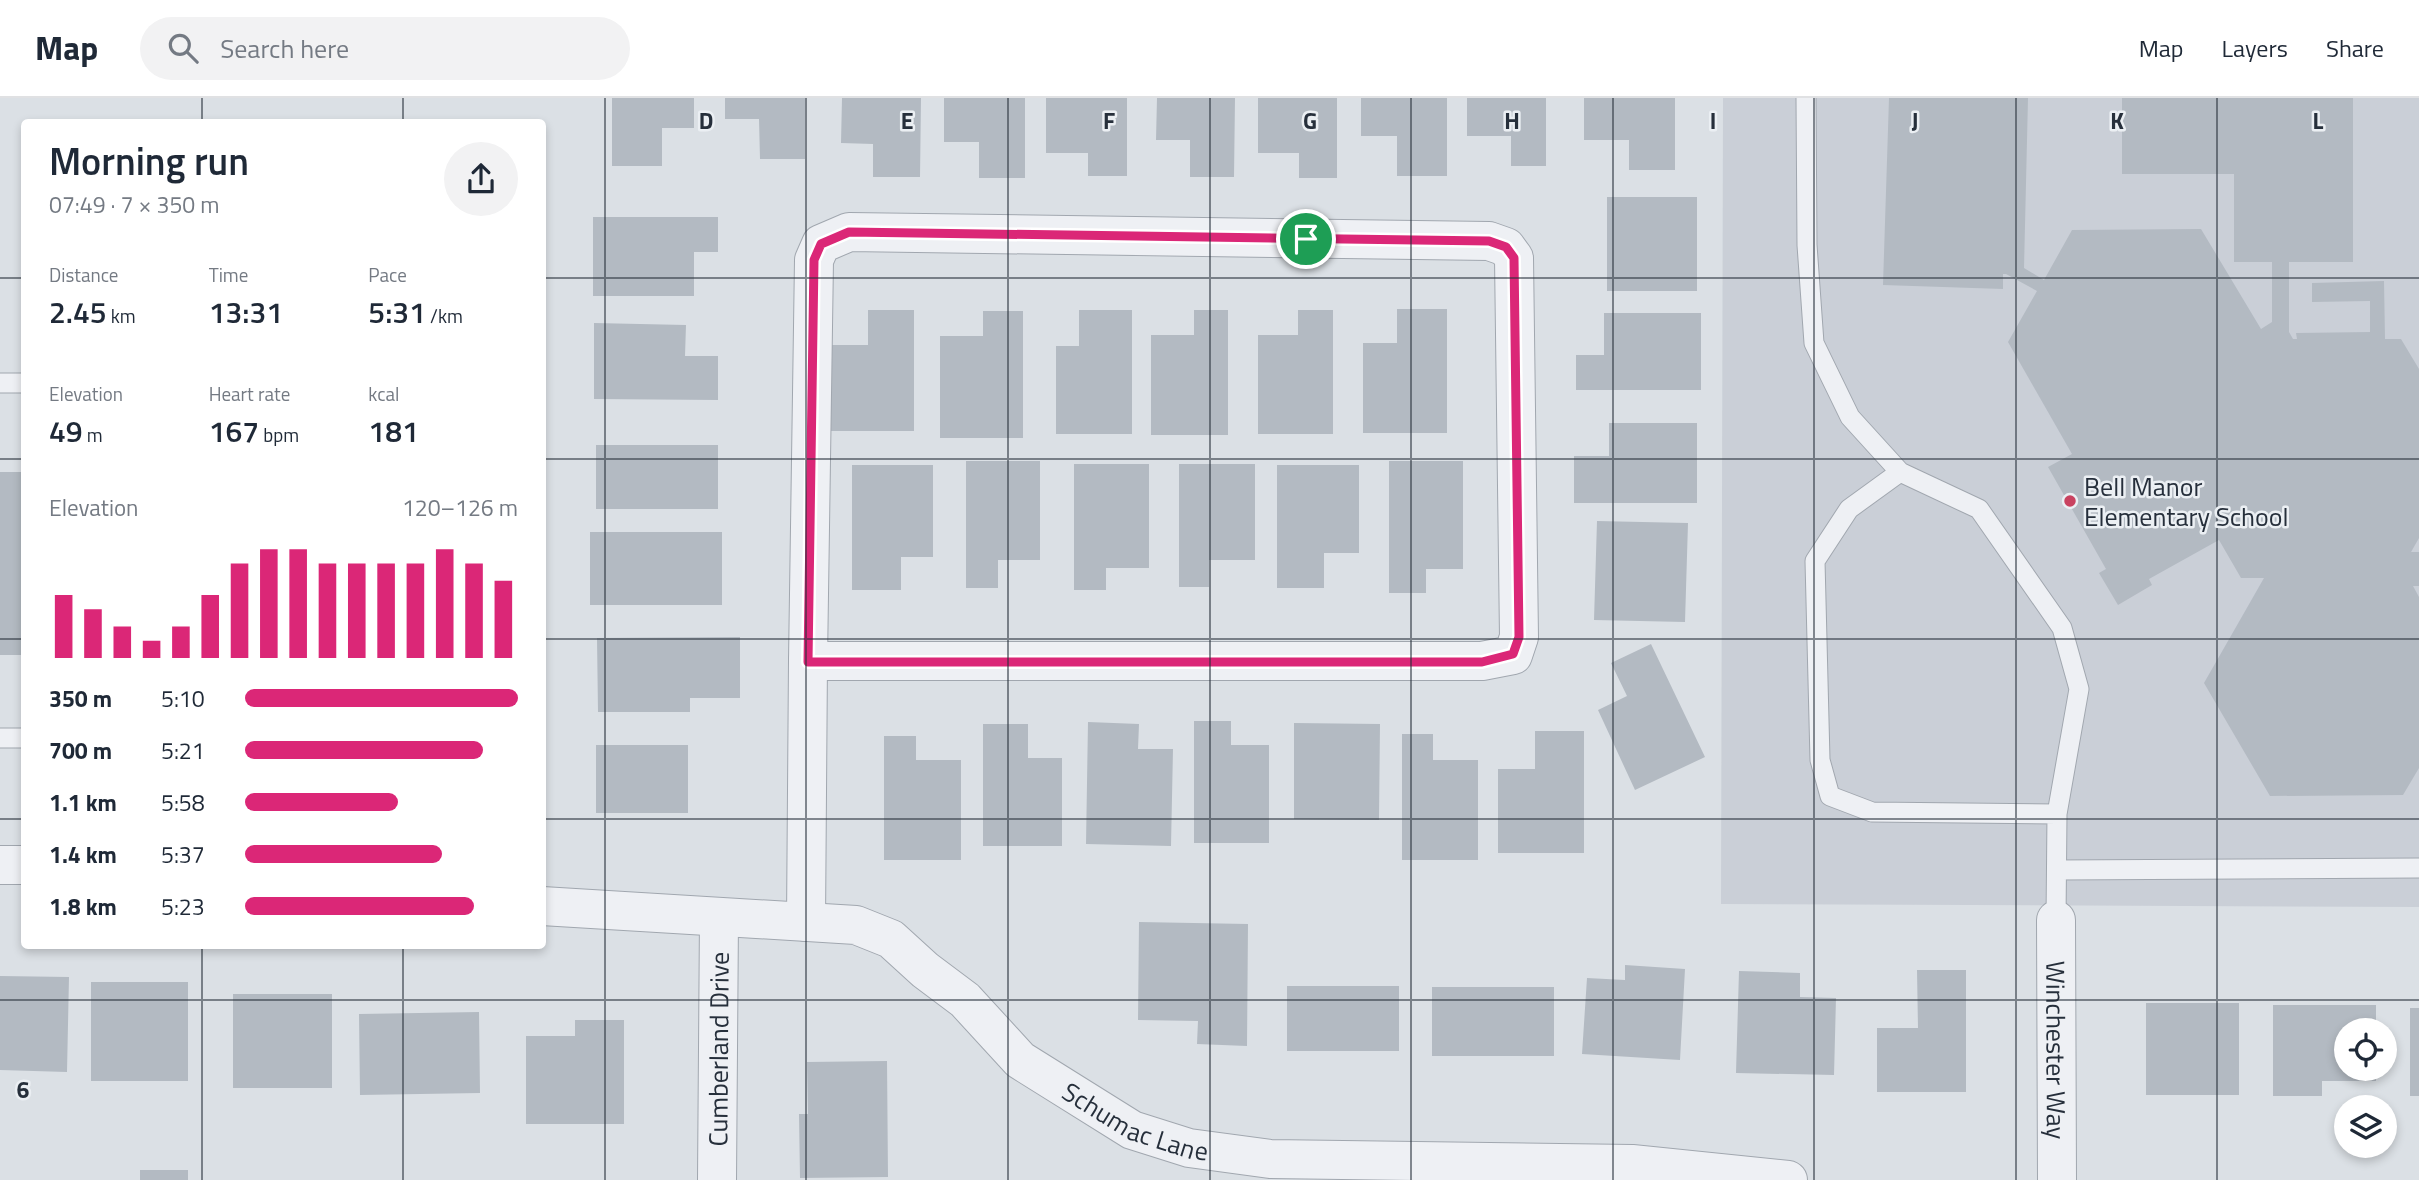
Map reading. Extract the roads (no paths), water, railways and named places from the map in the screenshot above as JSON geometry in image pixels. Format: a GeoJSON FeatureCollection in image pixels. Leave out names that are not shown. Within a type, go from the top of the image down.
{"type":"FeatureCollection","features":[{"type":"Feature","properties":{"kind":"street"},"geometry":{"type":"LineString","coordinates":[[806,922],[808,662],[814,260],[821,244],[849,232],[1489,241],[1506,247],[1514,258],[1519,637],[1513,654],[1482,662],[808,662]]}},
{"type":"Feature","properties":{"kind":"street"},"geometry":{"type":"LineString","coordinates":[[0,866],[21,865]]}},
{"type":"Feature","properties":{"kind":"street","name":"Schumac Lane"},"geometry":{"type":"LineString","coordinates":[[546,906],[856,925],[891,939],[925,970],[965,1000],[1020,1060],[1132,1130],[1270,1169],[1632,1164],[1788,1180]]}},
{"type":"Feature","properties":{"kind":"street","name":"Cumberland Drive"},"geometry":{"type":"LineString","coordinates":[[717,1180],[719,917]]}},
{"type":"Feature","properties":{"kind":"street","name":"Winchester Way"},"geometry":{"type":"LineString","coordinates":[[2056,920],[2057,1180]]}},
{"type":"Feature","properties":{"kind":"lane"},"geometry":{"type":"LineString","coordinates":[[1806,98],[1807,245],[1814,343],[1850,417],[1900,472],[1979,509],[2062,628],[2079,689],[2057,814],[2056,920]]}},
{"type":"Feature","properties":{"kind":"lane"},"geometry":{"type":"LineString","coordinates":[[0,383],[21,383]]}},
{"type":"Feature","properties":{"kind":"lane"},"geometry":{"type":"LineString","coordinates":[[1900,472],[1849,509],[1815,561],[1820,760],[1830,796],[1872,812],[2057,814]]}},
{"type":"Feature","properties":{"kind":"lane"},"geometry":{"type":"LineString","coordinates":[[0,738],[21,738]]}},
{"type":"Feature","properties":{"kind":"lane"},"geometry":{"type":"LineString","coordinates":[[2057,870],[2419,868]]}},
{"type":"Feature","properties":{"kind":"place","name":"Bell Manor Elementary School"},"geometry":{"type":"Point","coordinates":[2070,501]}}]}
